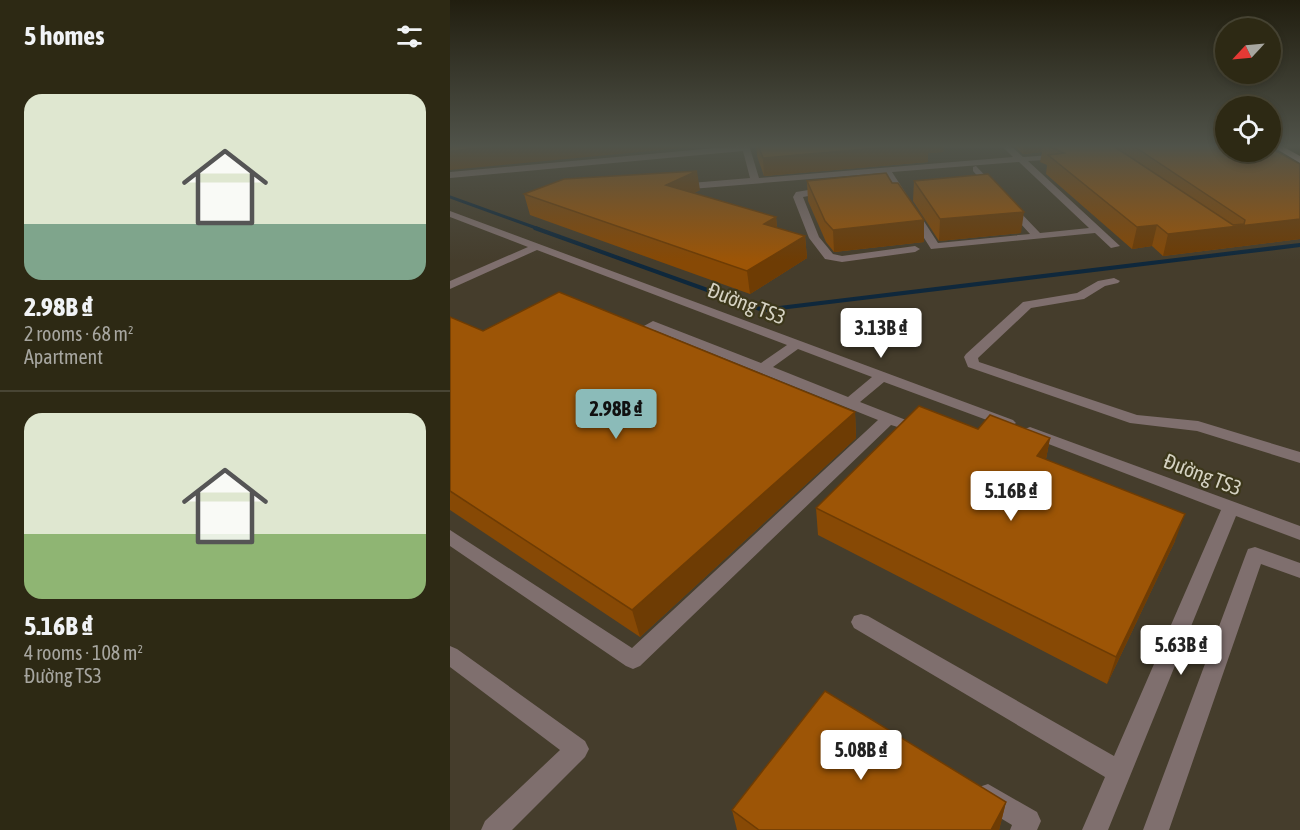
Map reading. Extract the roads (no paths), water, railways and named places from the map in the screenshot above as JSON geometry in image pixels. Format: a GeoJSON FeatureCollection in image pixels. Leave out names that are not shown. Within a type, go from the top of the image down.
{"type":"FeatureCollection","features":[{"type":"Feature","properties":{"kind":"street"},"geometry":{"type":"LineString","coordinates":[[672,187],[727,184]]}},
{"type":"Feature","properties":{"kind":"street"},"geometry":{"type":"LineString","coordinates":[[888,184],[935,247],[1098,230]]}},
{"type":"Feature","properties":{"kind":"street"},"geometry":{"type":"LineString","coordinates":[[989,184],[1038,237]]}},
{"type":"Feature","properties":{"kind":"street"},"geometry":{"type":"LineString","coordinates":[[1047,184],[1115,246]]}},
{"type":"Feature","properties":{"kind":"street"},"geometry":{"type":"LineString","coordinates":[[840,189],[808,191],[799,194],[798,197],[814,238],[829,258],[915,249]]}},
{"type":"Feature","properties":{"kind":"street","name":"Đường TS3"},"geometry":{"type":"LineString","coordinates":[[450,214],[1300,533]]}},
{"type":"Feature","properties":{"kind":"street"},"geometry":{"type":"LineString","coordinates":[[450,285],[536,247]]}},
{"type":"Feature","properties":{"kind":"street"},"geometry":{"type":"LineString","coordinates":[[1114,281],[1102,283],[1080,296],[1027,305],[971,357],[973,364],[981,369],[1135,420],[1198,426],[1300,458]]}},
{"type":"Feature","properties":{"kind":"street"},"geometry":{"type":"LineString","coordinates":[[450,537],[633,660],[895,420],[653,325],[634,337],[615,328]]}},
{"type":"Feature","properties":{"kind":"street"},"geometry":{"type":"LineString","coordinates":[[763,369],[797,344]]}},
{"type":"Feature","properties":{"kind":"street"},"geometry":{"type":"LineString","coordinates":[[850,402],[882,376]]}},
{"type":"Feature","properties":{"kind":"street"},"geometry":{"type":"LineString","coordinates":[[1095,830],[1231,507]]}},
{"type":"Feature","properties":{"kind":"street"},"geometry":{"type":"LineString","coordinates":[[1156,830],[1255,554],[1300,571]]}},
{"type":"Feature","properties":{"kind":"street"},"geometry":{"type":"LineString","coordinates":[[861,622],[1119,772]]}},
{"type":"Feature","properties":{"kind":"street"},"geometry":{"type":"LineString","coordinates":[[450,655],[577,749],[494,830]]}},
{"type":"Feature","properties":{"kind":"street"},"geometry":{"type":"LineString","coordinates":[[969,784],[1028,821],[1023,830]]}},
{"type":"Feature","properties":{"kind":"waterway"},"geometry":{"type":"LineString","coordinates":[[450,197],[539,229]]}},
{"type":"Feature","properties":{"kind":"waterway"},"geometry":{"type":"LineString","coordinates":[[535,228],[763,310],[1300,245]]}}]}
